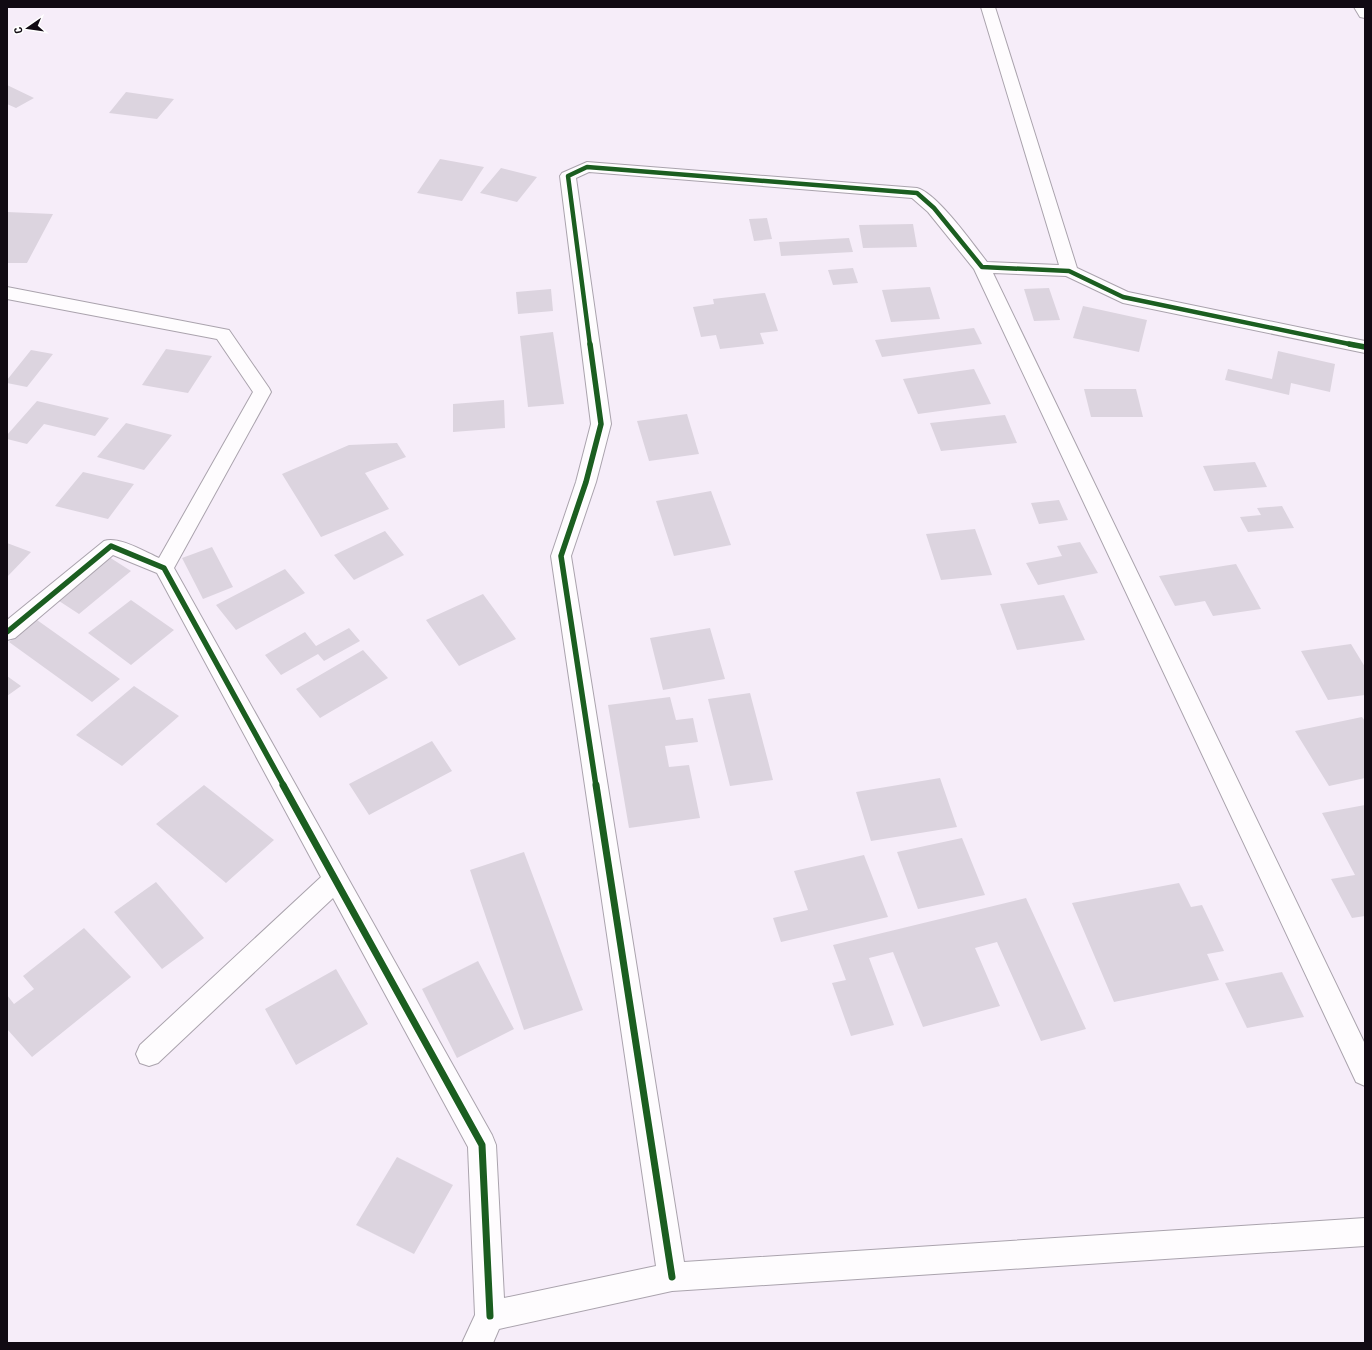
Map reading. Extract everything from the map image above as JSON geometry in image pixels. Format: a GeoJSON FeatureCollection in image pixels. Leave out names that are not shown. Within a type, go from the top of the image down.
{"type":"FeatureCollection","features":[{"type":"Feature","properties":{"kind":"street"},"geometry":{"type":"LineString","coordinates":[[988,7],[1069,271]]}},
{"type":"Feature","properties":{"kind":"street"},"geometry":{"type":"LineString","coordinates":[[1361,7],[1365,14]]}},
{"type":"Feature","properties":{"kind":"street"},"geometry":{"type":"LineString","coordinates":[[672,1277],[561,556],[586,482],[601,424],[568,176],[587,168],[918,193],[934,208],[982,267],[1365,1073]]}},
{"type":"Feature","properties":{"kind":"street"},"geometry":{"type":"LineString","coordinates":[[982,267],[1069,271],[1123,297],[1365,347]]}},
{"type":"Feature","properties":{"kind":"street"},"geometry":{"type":"LineString","coordinates":[[7,293],[223,334],[262,392],[164,568]]}},
{"type":"Feature","properties":{"kind":"street"},"geometry":{"type":"LineString","coordinates":[[7,632],[111,546],[164,568],[482,1146],[490,1316],[477,1343]]}},
{"type":"Feature","properties":{"kind":"street"},"geometry":{"type":"LineString","coordinates":[[149,1054],[336,879]]}},
{"type":"Feature","properties":{"kind":"street"},"geometry":{"type":"LineString","coordinates":[[490,1316],[672,1277],[1365,1232]]}},
{"type":"Feature","properties":{"kind":"building"},"geometry":{"type":"Polygon","coordinates":[[[7,85],[34,98],[16,108],[7,104],[7,85]]]}},
{"type":"Feature","properties":{"kind":"building"},"geometry":{"type":"Polygon","coordinates":[[[126,92],[174,99],[157,119],[109,113],[126,92]]]}},
{"type":"Feature","properties":{"kind":"building"},"geometry":{"type":"Polygon","coordinates":[[[440,159],[484,167],[462,201],[417,193],[440,159]]]}},
{"type":"Feature","properties":{"kind":"building"},"geometry":{"type":"Polygon","coordinates":[[[501,168],[537,177],[517,202],[480,193],[501,168]]]}},
{"type":"Feature","properties":{"kind":"building"},"geometry":{"type":"Polygon","coordinates":[[[7,212],[53,214],[27,263],[7,263],[7,212]]]}},
{"type":"Feature","properties":{"kind":"building"},"geometry":{"type":"Polygon","coordinates":[[[767,218],[772,239],[754,241],[749,219],[767,218]]]}},
{"type":"Feature","properties":{"kind":"building"},"geometry":{"type":"Polygon","coordinates":[[[913,224],[917,247],[863,248],[859,225],[913,224]]]}},
{"type":"Feature","properties":{"kind":"building"},"geometry":{"type":"Polygon","coordinates":[[[849,238],[853,252],[781,256],[779,242],[849,238]]]}},
{"type":"Feature","properties":{"kind":"building"},"geometry":{"type":"Polygon","coordinates":[[[853,268],[858,283],[833,285],[828,270],[853,268]]]}},
{"type":"Feature","properties":{"kind":"building"},"geometry":{"type":"Polygon","coordinates":[[[930,287],[940,319],[891,322],[882,290],[930,287]]]}},
{"type":"Feature","properties":{"kind":"building"},"geometry":{"type":"Polygon","coordinates":[[[1049,288],[1060,320],[1034,321],[1024,289],[1049,288]]]}},
{"type":"Feature","properties":{"kind":"building"},"geometry":{"type":"Polygon","coordinates":[[[551,289],[553,311],[518,314],[516,292],[551,289]]]}},
{"type":"Feature","properties":{"kind":"building"},"geometry":{"type":"Polygon","coordinates":[[[765,293],[778,331],[760,333],[764,344],[720,349],[716,335],[701,337],[693,307],[714,304],[713,299],[765,293]]]}},
{"type":"Feature","properties":{"kind":"building"},"geometry":{"type":"Polygon","coordinates":[[[1083,306],[1147,320],[1139,352],[1073,338],[1083,306]]]}},
{"type":"Feature","properties":{"kind":"building"},"geometry":{"type":"Polygon","coordinates":[[[974,328],[982,344],[882,357],[875,340],[974,328]]]}},
{"type":"Feature","properties":{"kind":"building"},"geometry":{"type":"Polygon","coordinates":[[[553,332],[564,404],[528,407],[520,336],[553,332]]]}},
{"type":"Feature","properties":{"kind":"building"},"geometry":{"type":"Polygon","coordinates":[[[166,349],[212,356],[188,393],[142,385],[166,349]]]}},
{"type":"Feature","properties":{"kind":"building"},"geometry":{"type":"Polygon","coordinates":[[[31,350],[53,354],[27,387],[7,383],[7,380],[31,350]]]}},
{"type":"Feature","properties":{"kind":"building"},"geometry":{"type":"Polygon","coordinates":[[[1278,351],[1335,364],[1330,392],[1291,383],[1289,395],[1225,380],[1228,369],[1272,379],[1278,351]]]}},
{"type":"Feature","properties":{"kind":"building"},"geometry":{"type":"Polygon","coordinates":[[[974,369],[991,404],[918,414],[903,379],[974,369]]]}},
{"type":"Feature","properties":{"kind":"building"},"geometry":{"type":"Polygon","coordinates":[[[1084,389],[1136,389],[1143,417],[1091,417],[1084,389]]]}},
{"type":"Feature","properties":{"kind":"building"},"geometry":{"type":"Polygon","coordinates":[[[504,400],[505,428],[453,432],[453,404],[504,400]]]}},
{"type":"Feature","properties":{"kind":"building"},"geometry":{"type":"Polygon","coordinates":[[[37,401],[109,418],[95,436],[44,424],[27,444],[7,439],[7,435],[37,401]]]}},
{"type":"Feature","properties":{"kind":"building"},"geometry":{"type":"Polygon","coordinates":[[[687,414],[699,454],[649,461],[637,421],[687,414]]]}},
{"type":"Feature","properties":{"kind":"building"},"geometry":{"type":"Polygon","coordinates":[[[1005,415],[1017,443],[941,451],[930,423],[1005,415]]]}},
{"type":"Feature","properties":{"kind":"building"},"geometry":{"type":"Polygon","coordinates":[[[126,423],[172,435],[144,470],[97,457],[126,423]]]}},
{"type":"Feature","properties":{"kind":"building"},"geometry":{"type":"Polygon","coordinates":[[[397,443],[406,457],[365,473],[389,509],[321,537],[282,474],[349,445],[397,443]]]}},
{"type":"Feature","properties":{"kind":"building"},"geometry":{"type":"Polygon","coordinates":[[[1255,462],[1267,487],[1214,491],[1203,466],[1255,462]]]}},
{"type":"Feature","properties":{"kind":"building"},"geometry":{"type":"Polygon","coordinates":[[[83,472],[134,484],[108,519],[55,506],[83,472]]]}},
{"type":"Feature","properties":{"kind":"building"},"geometry":{"type":"Polygon","coordinates":[[[711,491],[731,545],[674,556],[656,501],[711,491]]]}},
{"type":"Feature","properties":{"kind":"building"},"geometry":{"type":"Polygon","coordinates":[[[1059,500],[1068,520],[1039,524],[1031,503],[1059,500]]]}},
{"type":"Feature","properties":{"kind":"building"},"geometry":{"type":"Polygon","coordinates":[[[1282,506],[1294,528],[1248,532],[1240,517],[1261,515],[1257,508],[1282,506]]]}},
{"type":"Feature","properties":{"kind":"building"},"geometry":{"type":"Polygon","coordinates":[[[975,529],[992,575],[941,580],[926,534],[975,529]]]}},
{"type":"Feature","properties":{"kind":"building"},"geometry":{"type":"Polygon","coordinates":[[[385,531],[404,555],[354,580],[334,555],[385,531]]]}},
{"type":"Feature","properties":{"kind":"building"},"geometry":{"type":"Polygon","coordinates":[[[1080,542],[1098,573],[1038,585],[1026,563],[1062,556],[1057,546],[1080,542]]]}},
{"type":"Feature","properties":{"kind":"building"},"geometry":{"type":"Polygon","coordinates":[[[7,543],[31,552],[7,577],[7,543]]]}},
{"type":"Feature","properties":{"kind":"building"},"geometry":{"type":"Polygon","coordinates":[[[212,547],[233,587],[203,599],[182,558],[212,547]]]}},
{"type":"Feature","properties":{"kind":"building"},"geometry":{"type":"Polygon","coordinates":[[[109,557],[131,571],[79,614],[56,599],[109,557]]]}},
{"type":"Feature","properties":{"kind":"building"},"geometry":{"type":"Polygon","coordinates":[[[1236,564],[1261,609],[1213,616],[1205,601],[1175,606],[1159,576],[1236,564]]]}},
{"type":"Feature","properties":{"kind":"building"},"geometry":{"type":"Polygon","coordinates":[[[285,569],[305,593],[236,630],[216,605],[285,569]]]}},
{"type":"Feature","properties":{"kind":"building"},"geometry":{"type":"Polygon","coordinates":[[[483,594],[516,639],[459,666],[426,620],[483,594]]]}},
{"type":"Feature","properties":{"kind":"building"},"geometry":{"type":"Polygon","coordinates":[[[1064,595],[1085,640],[1017,650],[1000,604],[1064,595]]]}},
{"type":"Feature","properties":{"kind":"building"},"geometry":{"type":"Polygon","coordinates":[[[131,600],[174,630],[131,665],[88,633],[131,600]]]}},
{"type":"Feature","properties":{"kind":"building"},"geometry":{"type":"Polygon","coordinates":[[[37,620],[120,679],[92,702],[9,642],[37,620]]]}},
{"type":"Feature","properties":{"kind":"building"},"geometry":{"type":"Polygon","coordinates":[[[349,628],[360,641],[324,661],[318,654],[281,675],[265,655],[305,632],[316,646],[349,628]]]}},
{"type":"Feature","properties":{"kind":"building"},"geometry":{"type":"Polygon","coordinates":[[[710,628],[725,679],[663,690],[650,638],[710,628]]]}},
{"type":"Feature","properties":{"kind":"building"},"geometry":{"type":"Polygon","coordinates":[[[1351,644],[1365,667],[1365,695],[1328,700],[1301,651],[1351,644]]]}},
{"type":"Feature","properties":{"kind":"building"},"geometry":{"type":"Polygon","coordinates":[[[363,650],[388,678],[320,718],[296,689],[363,650]]]}},
{"type":"Feature","properties":{"kind":"building"},"geometry":{"type":"Polygon","coordinates":[[[7,676],[21,686],[7,696],[7,676]]]}},
{"type":"Feature","properties":{"kind":"building"},"geometry":{"type":"Polygon","coordinates":[[[134,686],[179,716],[122,766],[76,735],[134,686]]]}},
{"type":"Feature","properties":{"kind":"building"},"geometry":{"type":"Polygon","coordinates":[[[750,693],[773,780],[730,786],[708,699],[750,693]]]}},
{"type":"Feature","properties":{"kind":"building"},"geometry":{"type":"Polygon","coordinates":[[[670,697],[676,720],[693,718],[698,742],[665,746],[669,767],[689,765],[700,818],[629,828],[608,705],[670,697]]]}},
{"type":"Feature","properties":{"kind":"building"},"geometry":{"type":"Polygon","coordinates":[[[1362,717],[1365,721],[1365,778],[1329,786],[1295,731],[1362,717]]]}},
{"type":"Feature","properties":{"kind":"building"},"geometry":{"type":"Polygon","coordinates":[[[432,741],[452,771],[369,815],[349,784],[432,741]]]}},
{"type":"Feature","properties":{"kind":"building"},"geometry":{"type":"Polygon","coordinates":[[[940,778],[957,827],[871,841],[856,792],[940,778]]]}},
{"type":"Feature","properties":{"kind":"building"},"geometry":{"type":"Polygon","coordinates":[[[204,785],[274,840],[226,883],[156,824],[204,785]]]}},
{"type":"Feature","properties":{"kind":"building"},"geometry":{"type":"Polygon","coordinates":[[[1365,805],[1365,916],[1352,918],[1331,879],[1355,875],[1322,813],[1365,805]]]}},
{"type":"Feature","properties":{"kind":"building"},"geometry":{"type":"Polygon","coordinates":[[[962,838],[985,895],[918,909],[897,852],[962,838]]]}},
{"type":"Feature","properties":{"kind":"building"},"geometry":{"type":"Polygon","coordinates":[[[524,852],[583,1010],[524,1030],[470,870],[524,852]]]}},
{"type":"Feature","properties":{"kind":"building"},"geometry":{"type":"Polygon","coordinates":[[[864,855],[888,917],[781,942],[773,918],[808,910],[794,871],[864,855]]]}},
{"type":"Feature","properties":{"kind":"building"},"geometry":{"type":"Polygon","coordinates":[[[156,882],[204,938],[162,969],[114,912],[156,882]]]}},
{"type":"Feature","properties":{"kind":"building"},"geometry":{"type":"Polygon","coordinates":[[[1179,883],[1191,907],[1202,905],[1224,951],[1207,954],[1219,980],[1114,1002],[1072,903],[1179,883]]]}},
{"type":"Feature","properties":{"kind":"building"},"geometry":{"type":"Polygon","coordinates":[[[1026,898],[1086,1029],[1041,1041],[997,942],[975,948],[1000,1006],[923,1027],[893,952],[869,958],[894,1025],[851,1036],[832,983],[846,980],[833,945],[1026,898]]]}},
{"type":"Feature","properties":{"kind":"building"},"geometry":{"type":"Polygon","coordinates":[[[84,928],[131,977],[32,1057],[7,1029],[7,995],[14,1004],[34,989],[23,976],[84,928]]]}},
{"type":"Feature","properties":{"kind":"building"},"geometry":{"type":"Polygon","coordinates":[[[478,961],[514,1029],[457,1058],[422,989],[478,961]]]}},
{"type":"Feature","properties":{"kind":"building"},"geometry":{"type":"Polygon","coordinates":[[[336,969],[368,1024],[296,1065],[265,1009],[336,969]]]}},
{"type":"Feature","properties":{"kind":"building"},"geometry":{"type":"Polygon","coordinates":[[[1282,972],[1304,1017],[1247,1028],[1225,983],[1282,972]]]}},
{"type":"Feature","properties":{"kind":"building"},"geometry":{"type":"Polygon","coordinates":[[[397,1157],[453,1185],[414,1254],[356,1225],[397,1157]]]}},
{"type":"Feature","properties":{"kind":"cycle path"},"geometry":{"type":"LineString","coordinates":[[672,1277],[561,556],[586,482],[601,424],[568,176],[587,167],[917,193],[934,208],[982,267],[1069,271],[1123,297],[1365,347]]}},
{"type":"Feature","properties":{"kind":"cycle path"},"geometry":{"type":"LineString","coordinates":[[7,632],[111,546],[164,568],[482,1145],[490,1316]]}}]}
